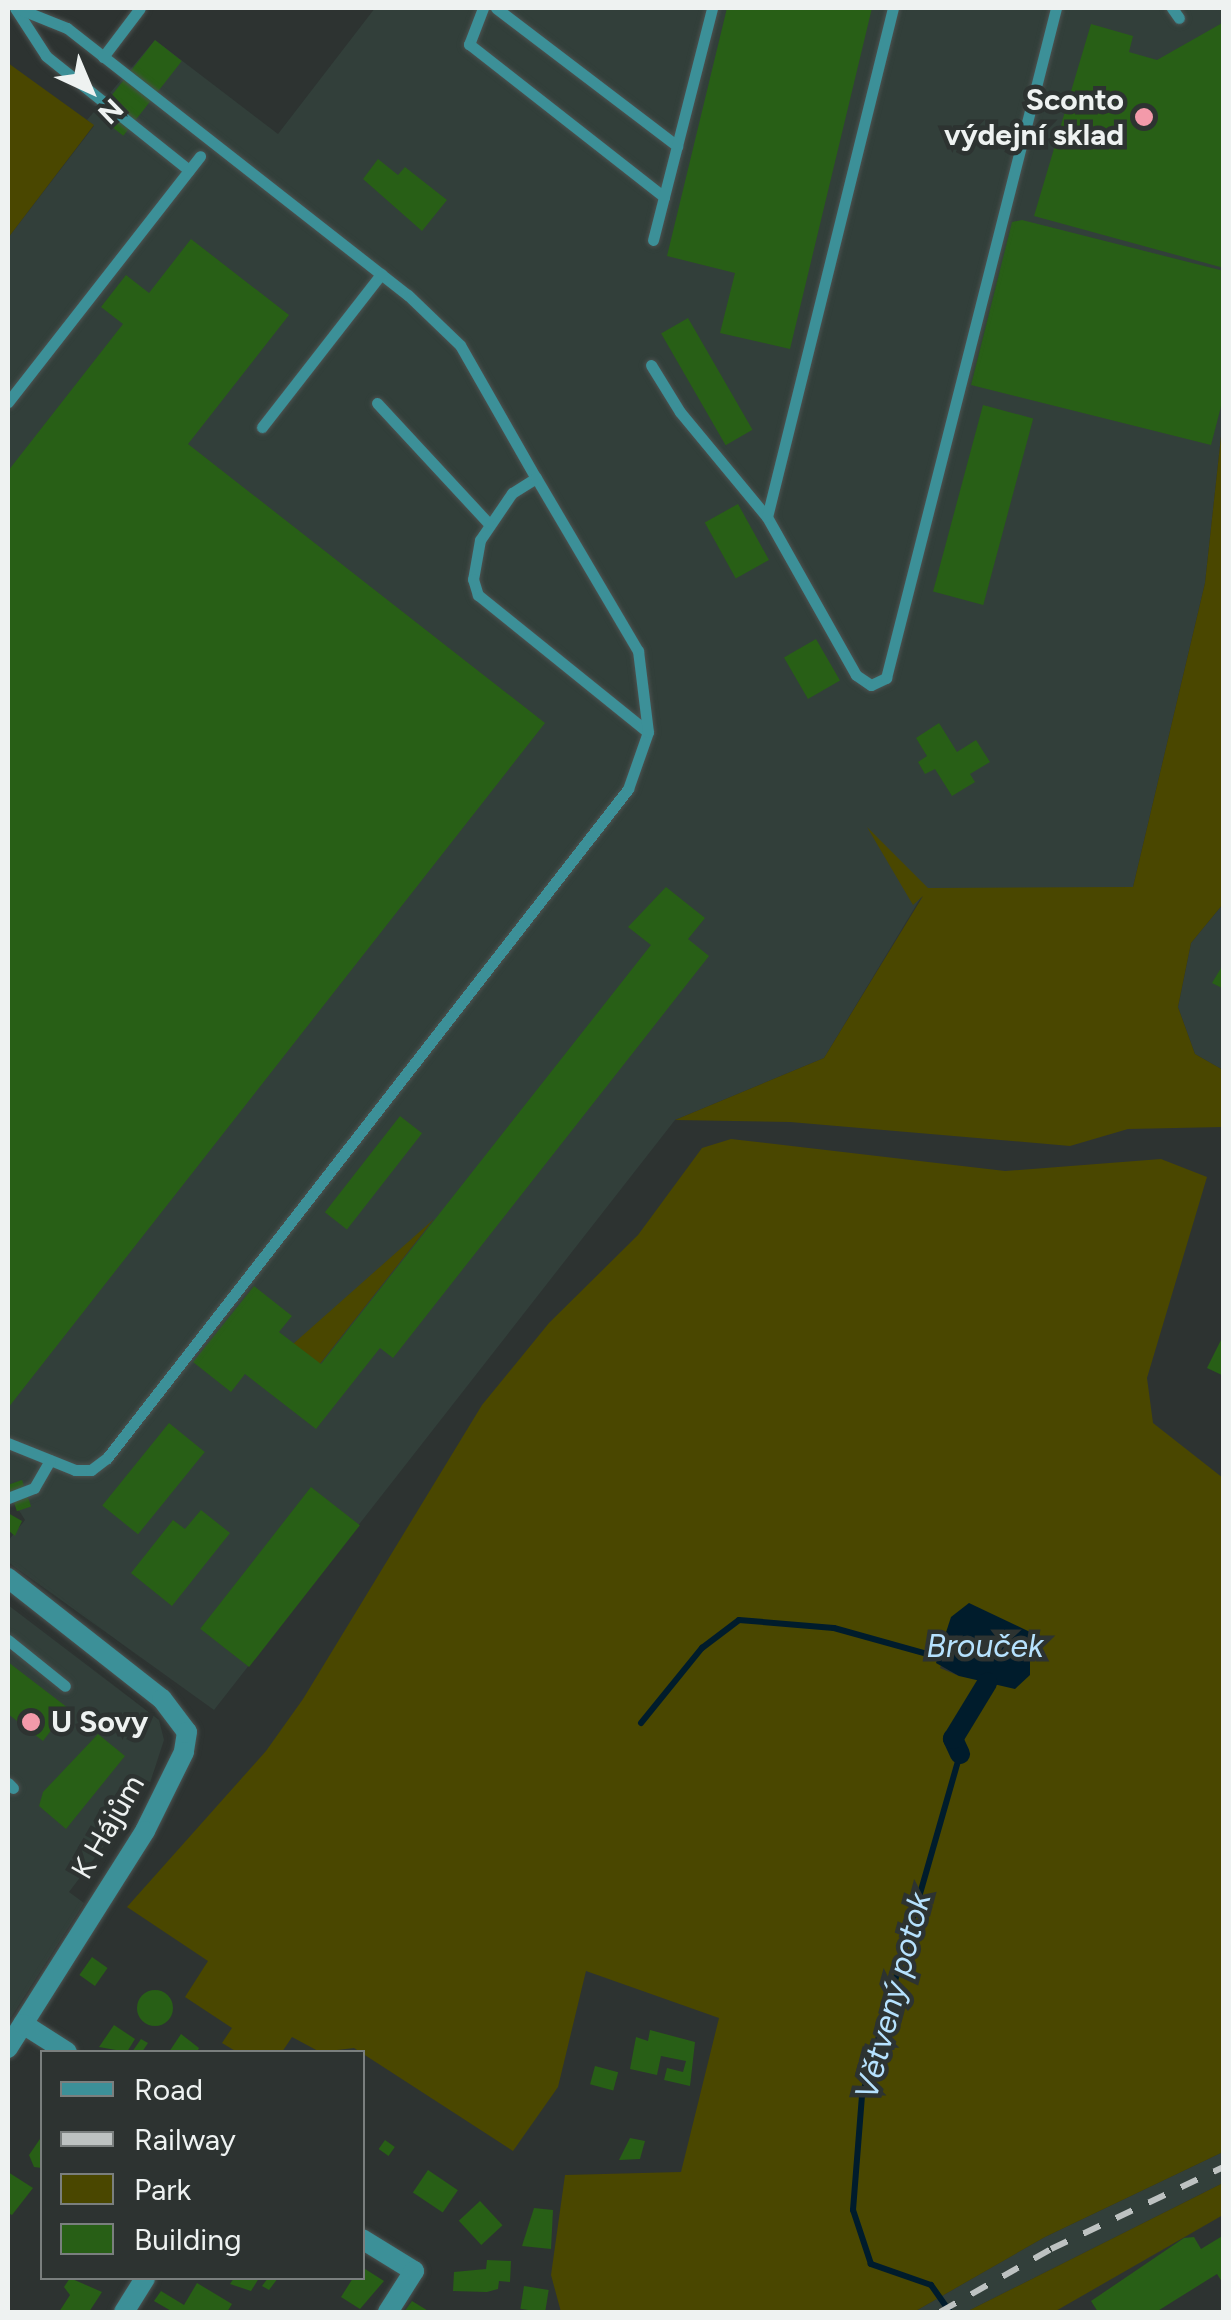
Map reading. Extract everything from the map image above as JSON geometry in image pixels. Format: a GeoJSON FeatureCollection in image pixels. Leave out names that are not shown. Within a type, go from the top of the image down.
{"type":"FeatureCollection","features":[{"type":"Feature","properties":{"kind":"street","name":"K Hájům"},"geometry":{"type":"LineString","coordinates":[[8,1578],[162,1699],[187,1732],[184,1752],[145,1831],[8,2048]]}},
{"type":"Feature","properties":{"kind":"street"},"geometry":{"type":"LineString","coordinates":[[23,2024],[64,2050]]}},
{"type":"Feature","properties":{"kind":"street"},"geometry":{"type":"LineString","coordinates":[[365,2241],[414,2271],[388,2312]]}},
{"type":"Feature","properties":{"kind":"street"},"geometry":{"type":"LineString","coordinates":[[124,2312],[144,2280]]}},
{"type":"Feature","properties":{"kind":"lane"},"geometry":{"type":"LineString","coordinates":[[8,1442],[84,1471],[107,1458],[609,820],[641,762],[648,732],[638,651],[460,345],[381,274],[67,28],[16,8]]}},
{"type":"Feature","properties":{"kind":"lane"},"geometry":{"type":"LineString","coordinates":[[16,8],[46,56],[189,170]]}},
{"type":"Feature","properties":{"kind":"lane"},"geometry":{"type":"LineString","coordinates":[[103,56],[140,8]]}},
{"type":"Feature","properties":{"kind":"lane"},"geometry":{"type":"LineString","coordinates":[[483,8],[469,44],[664,198]]}},
{"type":"Feature","properties":{"kind":"lane"},"geometry":{"type":"LineString","coordinates":[[496,8],[676,146]]}},
{"type":"Feature","properties":{"kind":"lane"},"geometry":{"type":"LineString","coordinates":[[653,240],[712,8]]}},
{"type":"Feature","properties":{"kind":"lane"},"geometry":{"type":"LineString","coordinates":[[767,517],[893,8]]}},
{"type":"Feature","properties":{"kind":"lane"},"geometry":{"type":"LineString","coordinates":[[652,364],[680,412],[767,517],[856,675],[872,685],[886,678],[1056,8]]}},
{"type":"Feature","properties":{"kind":"lane"},"geometry":{"type":"LineString","coordinates":[[8,402],[200,156]]}},
{"type":"Feature","properties":{"kind":"lane"},"geometry":{"type":"LineString","coordinates":[[262,427],[381,274]]}},
{"type":"Feature","properties":{"kind":"lane"},"geometry":{"type":"LineString","coordinates":[[377,403],[488,523]]}},
{"type":"Feature","properties":{"kind":"lane"},"geometry":{"type":"LineString","coordinates":[[536,478],[512,494],[488,523],[474,559],[478,595],[648,732]]}},
{"type":"Feature","properties":{"kind":"lane"},"geometry":{"type":"LineString","coordinates":[[8,1498],[34,1488],[50,1460]]}},
{"type":"Feature","properties":{"kind":"lane"},"geometry":{"type":"LineString","coordinates":[[8,1640],[65,1686]]}},
{"type":"Feature","properties":{"kind":"shaded area"},"geometry":{"type":"Polygon","coordinates":[[[375,8],[1223,8],[1223,418],[1205,583],[1133,887],[923,894],[824,1058],[675,1120],[214,1710],[8,1562],[8,1541],[25,1520],[8,1493],[8,238],[94,126],[87,120],[155,40],[278,134],[375,8]]]}},
{"type":"Feature","properties":{"kind":"shaded area"},"geometry":{"type":"Polygon","coordinates":[[[1223,904],[1223,1070],[1195,1054],[1178,1007],[1191,943],[1223,904]]]}},
{"type":"Feature","properties":{"kind":"shaded area"},"geometry":{"type":"Polygon","coordinates":[[[8,1605],[159,1720],[164,1740],[149,1786],[69,1892],[84,1903],[8,2022],[8,1605]]]}},
{"type":"Feature","properties":{"kind":"shaded area"},"geometry":{"type":"Polygon","coordinates":[[[1223,2152],[1223,2183],[966,2312],[914,2312],[1045,2237],[1223,2152]]]}},
{"type":"Feature","properties":{"kind":"green space"},"geometry":{"type":"Polygon","coordinates":[[[8,63],[94,125],[8,238],[8,63]]]}},
{"type":"Feature","properties":{"kind":"green space"},"geometry":{"type":"Polygon","coordinates":[[[1223,418],[1223,904],[1191,943],[1178,1007],[1195,1054],[1223,1070],[1223,1127],[1128,1129],[1070,1146],[790,1122],[675,1120],[824,1058],[923,896],[913,905],[867,827],[928,888],[1133,887],[1205,583],[1223,418]]]}},
{"type":"Feature","properties":{"kind":"green space"},"geometry":{"type":"Polygon","coordinates":[[[731,1139],[1005,1171],[1161,1159],[1207,1177],[1147,1378],[1153,1423],[1223,1478],[1223,2152],[1045,2237],[914,2312],[561,2312],[551,2275],[565,2175],[681,2172],[719,2018],[586,1971],[558,2087],[513,2151],[365,2055],[365,2050],[316,2050],[292,2037],[283,2050],[234,2050],[222,2043],[232,2028],[185,1997],[208,1961],[127,1907],[266,1751],[303,1699],[482,1405],[549,1323],[638,1235],[702,1148],[731,1139]],[[969,1603],[940,1668],[959,1676],[969,1603]]]}},
{"type":"Feature","properties":{"kind":"green space"},"geometry":{"type":"Polygon","coordinates":[[[434,1219],[319,1365],[293,1344],[434,1219]]]}},
{"type":"Feature","properties":{"kind":"green space"},"geometry":{"type":"Polygon","coordinates":[[[1223,2183],[1223,2215],[1054,2312],[966,2312],[1223,2183]]]}},
{"type":"Feature","properties":{"kind":"water","name":"Brouček"},"geometry":{"type":"Polygon","coordinates":[[[969,1603],[1030,1632],[1030,1675],[1015,1689],[959,1676],[936,1663],[951,1617],[969,1603]]]}},
{"type":"Feature","properties":{"kind":"building"},"geometry":{"type":"Polygon","coordinates":[[[727,8],[872,8],[790,349],[720,333],[735,273],[667,256],[727,8]]]}},
{"type":"Feature","properties":{"kind":"building"},"geometry":{"type":"Polygon","coordinates":[[[1224,22],[1224,268],[1034,216],[1091,24],[1133,36],[1129,52],[1157,60],[1224,22]]]}},
{"type":"Feature","properties":{"kind":"building"},"geometry":{"type":"Polygon","coordinates":[[[155,40],[182,61],[123,136],[97,115],[155,40]]]}},
{"type":"Feature","properties":{"kind":"building"},"geometry":{"type":"Polygon","coordinates":[[[378,159],[398,175],[405,167],[447,200],[422,231],[363,179],[378,159]]]}},
{"type":"Feature","properties":{"kind":"building"},"geometry":{"type":"Polygon","coordinates":[[[1022,220],[1224,271],[1224,395],[1211,445],[971,385],[1012,222],[1022,220]]]}},
{"type":"Feature","properties":{"kind":"building"},"geometry":{"type":"Polygon","coordinates":[[[191,239],[289,315],[188,444],[545,723],[8,1408],[8,471],[123,324],[101,307],[126,275],[149,293],[191,239]]]}},
{"type":"Feature","properties":{"kind":"building"},"geometry":{"type":"Polygon","coordinates":[[[688,318],[752,430],[726,445],[661,334],[688,318]]]}},
{"type":"Feature","properties":{"kind":"building"},"geometry":{"type":"Polygon","coordinates":[[[983,405],[1033,418],[983,605],[933,591],[983,405]]]}},
{"type":"Feature","properties":{"kind":"building"},"geometry":{"type":"Polygon","coordinates":[[[738,504],[769,560],[736,578],[705,522],[738,504]]]}},
{"type":"Feature","properties":{"kind":"building"},"geometry":{"type":"Polygon","coordinates":[[[816,639],[840,681],[808,699],[784,658],[816,639]]]}},
{"type":"Feature","properties":{"kind":"building"},"geometry":{"type":"Polygon","coordinates":[[[939,723],[957,752],[976,740],[990,762],[970,774],[975,782],[952,796],[935,769],[925,774],[918,762],[927,756],[916,738],[939,723]]]}},
{"type":"Feature","properties":{"kind":"building"},"geometry":{"type":"Polygon","coordinates":[[[666,887],[705,918],[688,939],[709,956],[393,1358],[380,1348],[316,1429],[245,1374],[231,1392],[193,1362],[254,1286],[292,1316],[279,1332],[321,1364],[651,945],[628,927],[666,887]]]}},
{"type":"Feature","properties":{"kind":"building"},"geometry":{"type":"Polygon","coordinates":[[[1224,963],[1224,989],[1212,983],[1224,963]]]}},
{"type":"Feature","properties":{"kind":"building"},"geometry":{"type":"Polygon","coordinates":[[[400,1116],[422,1133],[347,1229],[325,1212],[400,1116]]]}},
{"type":"Feature","properties":{"kind":"building"},"geometry":{"type":"Polygon","coordinates":[[[1224,1334],[1224,1376],[1207,1368],[1224,1334]]]}},
{"type":"Feature","properties":{"kind":"building"},"geometry":{"type":"Polygon","coordinates":[[[169,1423],[205,1452],[138,1534],[102,1505],[169,1423]]]}},
{"type":"Feature","properties":{"kind":"building"},"geometry":{"type":"Polygon","coordinates":[[[22,1480],[31,1506],[17,1511],[8,1485],[22,1480]]]}},
{"type":"Feature","properties":{"kind":"building"},"geometry":{"type":"Polygon","coordinates":[[[311,1487],[360,1525],[249,1667],[200,1629],[311,1487]]]}},
{"type":"Feature","properties":{"kind":"building"},"geometry":{"type":"Polygon","coordinates":[[[201,1510],[230,1533],[172,1606],[131,1573],[173,1520],[185,1529],[201,1510]]]}},
{"type":"Feature","properties":{"kind":"building"},"geometry":{"type":"Polygon","coordinates":[[[8,1513],[22,1521],[15,1536],[8,1530],[8,1513]]]}},
{"type":"Feature","properties":{"kind":"building"},"geometry":{"type":"Polygon","coordinates":[[[8,1662],[68,1708],[43,1741],[8,1714],[8,1662]]]}},
{"type":"Feature","properties":{"kind":"building"},"geometry":{"type":"Polygon","coordinates":[[[98,1734],[125,1756],[66,1829],[39,1806],[43,1792],[98,1734]]]}},
{"type":"Feature","properties":{"kind":"building"},"geometry":{"type":"Polygon","coordinates":[[[92,1957],[108,1968],[95,1986],[79,1975],[92,1957]]]}},
{"type":"Feature","properties":{"kind":"building"},"geometry":{"type":"Polygon","coordinates":[[[155,1990],[168,1995],[173,2008],[168,2021],[155,2026],[142,2021],[137,2008],[142,1995],[155,1990]]]}},
{"type":"Feature","properties":{"kind":"building"},"geometry":{"type":"Polygon","coordinates":[[[114,2025],[135,2039],[128,2050],[99,2047],[114,2025]]]}},
{"type":"Feature","properties":{"kind":"building"},"geometry":{"type":"Polygon","coordinates":[[[650,2030],[695,2042],[690,2086],[664,2080],[667,2068],[683,2072],[686,2061],[661,2056],[657,2075],[630,2069],[636,2037],[648,2041],[650,2030]]]}},
{"type":"Feature","properties":{"kind":"building"},"geometry":{"type":"Polygon","coordinates":[[[181,2034],[199,2048],[198,2050],[170,2050],[181,2034]]]}},
{"type":"Feature","properties":{"kind":"building"},"geometry":{"type":"Polygon","coordinates":[[[141,2039],[148,2043],[143,2050],[133,2050],[141,2039]]]}},
{"type":"Feature","properties":{"kind":"building"},"geometry":{"type":"Polygon","coordinates":[[[595,2066],[618,2072],[613,2091],[590,2084],[595,2066]]]}},
{"type":"Feature","properties":{"kind":"building"},"geometry":{"type":"Polygon","coordinates":[[[630,2138],[645,2141],[640,2159],[619,2160],[630,2138]]]}},
{"type":"Feature","properties":{"kind":"building"},"geometry":{"type":"Polygon","coordinates":[[[40,2139],[40,2168],[34,2167],[29,2155],[40,2139]]]}},
{"type":"Feature","properties":{"kind":"building"},"geometry":{"type":"Polygon","coordinates":[[[385,2140],[395,2147],[389,2156],[379,2149],[385,2140]]]}},
{"type":"Feature","properties":{"kind":"building"},"geometry":{"type":"Polygon","coordinates":[[[428,2170],[458,2190],[443,2213],[413,2192],[428,2170]]]}},
{"type":"Feature","properties":{"kind":"building"},"geometry":{"type":"Polygon","coordinates":[[[8,2172],[33,2188],[12,2215],[8,2213],[8,2172]]]}},
{"type":"Feature","properties":{"kind":"building"},"geometry":{"type":"Polygon","coordinates":[[[480,2201],[503,2225],[481,2245],[459,2221],[480,2201]]]}},
{"type":"Feature","properties":{"kind":"building"},"geometry":{"type":"Polygon","coordinates":[[[534,2208],[553,2210],[551,2249],[522,2246],[534,2208]]]}},
{"type":"Feature","properties":{"kind":"building"},"geometry":{"type":"Polygon","coordinates":[[[1224,2235],[1224,2285],[1217,2274],[1156,2312],[1098,2312],[1091,2301],[1184,2238],[1194,2237],[1201,2249],[1224,2235]]]}},
{"type":"Feature","properties":{"kind":"building"},"geometry":{"type":"Polygon","coordinates":[[[487,2260],[511,2261],[510,2282],[499,2281],[498,2289],[487,2292],[453,2291],[454,2272],[486,2269],[487,2260]]]}},
{"type":"Feature","properties":{"kind":"building"},"geometry":{"type":"Polygon","coordinates":[[[365,2269],[384,2281],[360,2309],[341,2297],[352,2280],[365,2280],[365,2269]]]}},
{"type":"Feature","properties":{"kind":"building"},"geometry":{"type":"Polygon","coordinates":[[[69,2280],[75,2280],[102,2292],[89,2312],[59,2312],[70,2295],[64,2287],[69,2280]]]}},
{"type":"Feature","properties":{"kind":"building"},"geometry":{"type":"Polygon","coordinates":[[[233,2280],[258,2280],[251,2291],[230,2284],[233,2280]]]}},
{"type":"Feature","properties":{"kind":"building"},"geometry":{"type":"Polygon","coordinates":[[[266,2280],[276,2280],[269,2290],[262,2286],[266,2280]]]}},
{"type":"Feature","properties":{"kind":"building"},"geometry":{"type":"Polygon","coordinates":[[[197,2283],[232,2304],[227,2312],[173,2312],[154,2301],[161,2291],[184,2305],[197,2283]]]}},
{"type":"Feature","properties":{"kind":"building"},"geometry":{"type":"Polygon","coordinates":[[[524,2286],[549,2290],[545,2312],[520,2309],[524,2286]]]}},
{"type":"Feature","properties":{"kind":"building"},"geometry":{"type":"Polygon","coordinates":[[[412,2301],[430,2312],[404,2312],[412,2301]]]}},
{"type":"Feature","properties":{"kind":"waterway","name":"Větvený potok"},"geometry":{"type":"LineString","coordinates":[[641,1723],[702,1648],[739,1620],[834,1628],[945,1659]]}},
{"type":"Feature","properties":{"kind":"waterway"},"geometry":{"type":"LineString","coordinates":[[960,1754],[953,1739],[987,1683]]}},
{"type":"Feature","properties":{"kind":"waterway","name":"Větvený potok"},"geometry":{"type":"LineString","coordinates":[[950,2312],[931,2285],[871,2264],[853,2210],[862,2096],[960,1754]]}},
{"type":"Feature","properties":{"kind":"railway"},"geometry":{"type":"LineString","coordinates":[[940,2312],[1051,2249],[1224,2167]]}},
{"type":"Feature","properties":{"kind":"place","name":"Sconto výdejní sklad"},"geometry":{"type":"Point","coordinates":[1144,117]}},
{"type":"Feature","properties":{"kind":"place","name":"U Sovy"},"geometry":{"type":"Point","coordinates":[31,1722]}}]}
